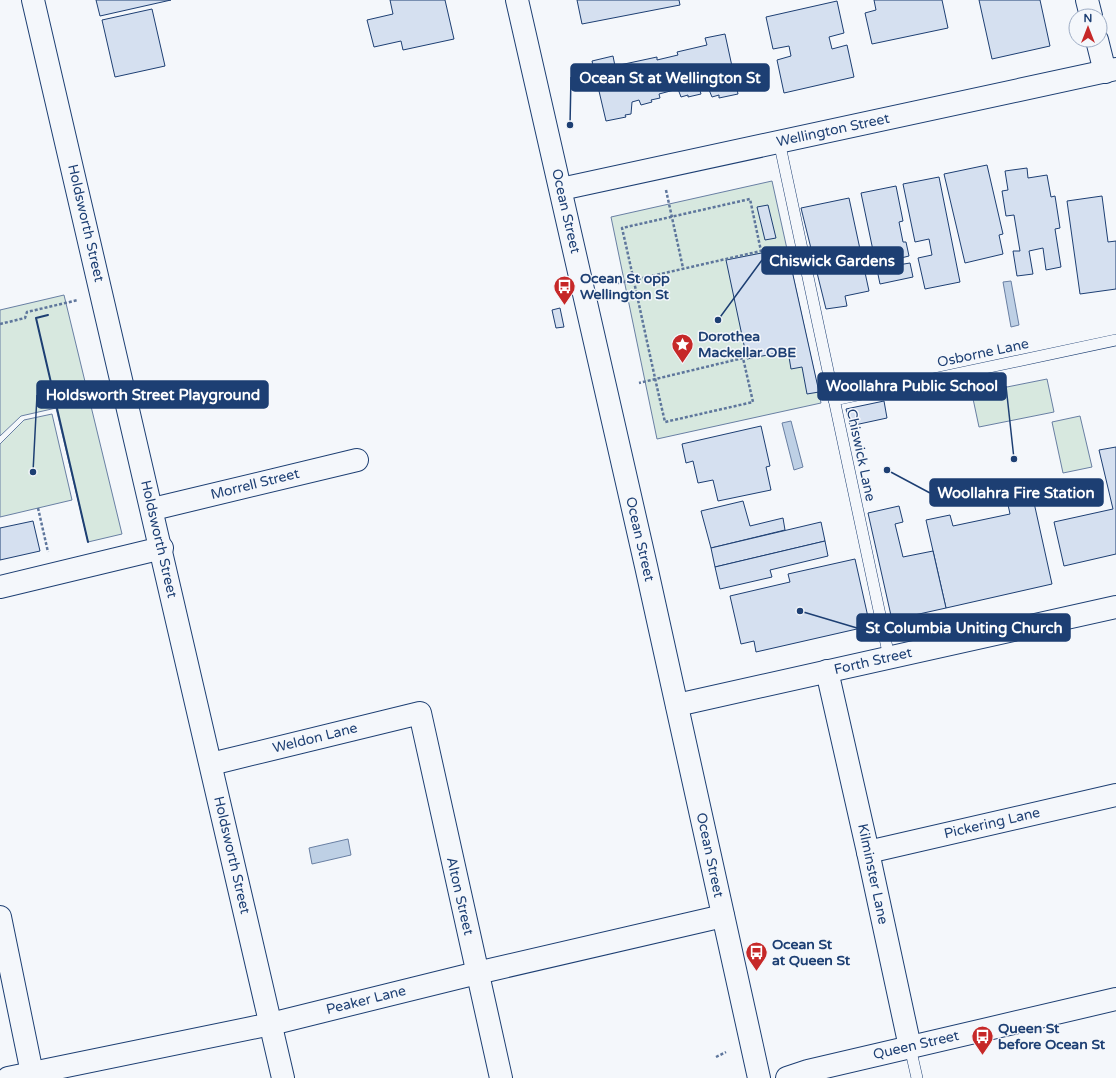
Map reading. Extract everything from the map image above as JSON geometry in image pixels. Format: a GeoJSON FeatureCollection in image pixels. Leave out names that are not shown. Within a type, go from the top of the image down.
{"type":"FeatureCollection","features":[{"type":"Feature","properties":{"kind":"street","name":"Holdsworth Street"},"geometry":{"type":"LineString","coordinates":[[33,0],[153,509],[283,1078]]}},
{"type":"Feature","properties":{"kind":"street","name":"Ocean Street"},"geometry":{"type":"LineString","coordinates":[[517,0],[677,705],[758,1078]]}},
{"type":"Feature","properties":{"kind":"street"},"geometry":{"type":"LineString","coordinates":[[1100,48],[1110,70]]}},
{"type":"Feature","properties":{"kind":"street","name":"Wellington Street"},"geometry":{"type":"LineString","coordinates":[[561,189],[1110,70]]}},
{"type":"Feature","properties":{"kind":"street","name":"Morrell Street"},"geometry":{"type":"LineString","coordinates":[[153,509],[357,460]]}},
{"type":"Feature","properties":{"kind":"street"},"geometry":{"type":"LineString","coordinates":[[0,587],[162,548]]}},
{"type":"Feature","properties":{"kind":"street","name":"Forth Street"},"geometry":{"type":"LineString","coordinates":[[677,705],[1116,606]]}},
{"type":"Feature","properties":{"kind":"street","name":"Kilminster Lane"},"geometry":{"type":"LineString","coordinates":[[827,671],[910,1047]]}},
{"type":"Feature","properties":{"kind":"street","name":"Weldon Lane"},"geometry":{"type":"LineString","coordinates":[[211,764],[420,713]]}},
{"type":"Feature","properties":{"kind":"street","name":"Alton Street"},"geometry":{"type":"LineString","coordinates":[[420,713],[500,1078]]}},
{"type":"Feature","properties":{"kind":"street","name":"Pickering Lane"},"geometry":{"type":"LineString","coordinates":[[868,852],[1116,795]]}},
{"type":"Feature","properties":{"kind":"street","name":"Peaker Lane"},"geometry":{"type":"LineString","coordinates":[[8,1078],[32,1075],[271,1024],[478,973],[723,916]]}},
{"type":"Feature","properties":{"kind":"street"},"geometry":{"type":"LineString","coordinates":[[0,917],[32,1075]]}},
{"type":"Feature","properties":{"kind":"street","name":"Queen Street"},"geometry":{"type":"LineString","coordinates":[[787,1078],[808,1071],[1116,999]]}},
{"type":"Feature","properties":{"kind":"lane","name":"Chiswick Lane"},"geometry":{"type":"LineString","coordinates":[[779,141],[889,657]]}},
{"type":"Feature","properties":{"kind":"lane","name":"Osborne Lane"},"geometry":{"type":"LineString","coordinates":[[834,400],[1116,340]]}},
{"type":"Feature","properties":{"kind":"lane","name":"Kilminster Lane"},"geometry":{"type":"LineString","coordinates":[[910,1047],[917,1078]]}},
{"type":"Feature","properties":{"kind":"path"},"geometry":{"type":"LineString","coordinates":[[618,283],[634,280],[762,250],[750,199],[622,228],[634,280],[656,380],[665,422],[753,402],[743,358],[656,380],[639,383]]}},
{"type":"Feature","properties":{"kind":"path"},"geometry":{"type":"LineString","coordinates":[[669,204],[683,268]]}},
{"type":"Feature","properties":{"kind":"path"},"geometry":{"type":"LineString","coordinates":[[0,324],[25,318],[27,312],[64,303]]}},
{"type":"Feature","properties":{"kind":"path"},"geometry":{"type":"LineString","coordinates":[[38,508],[53,574]]}},
{"type":"Feature","properties":{"kind":"path"},"geometry":{"type":"LineString","coordinates":[[716,1057],[726,1052]]}},
{"type":"Feature","properties":{"kind":"shaded area"},"geometry":{"type":"Polygon","coordinates":[[[772,181],[821,403],[657,439],[611,217],[772,181]]]}},
{"type":"Feature","properties":{"kind":"shaded area"},"geometry":{"type":"Polygon","coordinates":[[[64,295],[122,534],[88,542],[56,408],[21,416],[0,436],[0,310],[64,295]]]}},
{"type":"Feature","properties":{"kind":"shaded area"},"geometry":{"type":"Polygon","coordinates":[[[1047,379],[1054,412],[979,427],[972,394],[1047,379]]]}},
{"type":"Feature","properties":{"kind":"shaded area"},"geometry":{"type":"Polygon","coordinates":[[[52,414],[72,500],[0,517],[0,444],[24,420],[52,414]]]}},
{"type":"Feature","properties":{"kind":"shaded area"},"geometry":{"type":"Polygon","coordinates":[[[1080,416],[1092,467],[1063,473],[1052,422],[1080,416]]]}},
{"type":"Feature","properties":{"kind":"water"},"geometry":{"type":"Polygon","coordinates":[[[1011,281],[1019,325],[1011,327],[1003,282],[1011,281]]]}},
{"type":"Feature","properties":{"kind":"water"},"geometry":{"type":"Polygon","coordinates":[[[791,421],[803,467],[794,470],[782,423],[791,421]]]}},
{"type":"Feature","properties":{"kind":"water"},"geometry":{"type":"Polygon","coordinates":[[[348,839],[351,855],[312,864],[309,848],[348,839]]]}},
{"type":"Feature","properties":{"kind":"building"},"geometry":{"type":"Polygon","coordinates":[[[96,0],[171,0],[100,16],[96,0]]]}},
{"type":"Feature","properties":{"kind":"building"},"geometry":{"type":"Polygon","coordinates":[[[390,0],[445,0],[454,39],[403,50],[401,41],[374,47],[367,20],[393,14],[390,0]]]}},
{"type":"Feature","properties":{"kind":"building"},"geometry":{"type":"Polygon","coordinates":[[[577,0],[679,0],[680,5],[582,24],[577,0]]]}},
{"type":"Feature","properties":{"kind":"building"},"geometry":{"type":"Polygon","coordinates":[[[874,0],[942,0],[948,28],[872,44],[865,13],[876,10],[874,0]]]}},
{"type":"Feature","properties":{"kind":"building"},"geometry":{"type":"Polygon","coordinates":[[[979,0],[1040,0],[1050,46],[992,59],[979,0]]]}},
{"type":"Feature","properties":{"kind":"building"},"geometry":{"type":"Polygon","coordinates":[[[837,1],[844,33],[829,37],[832,49],[847,45],[854,77],[784,93],[777,60],[791,56],[789,46],[773,49],[766,17],[837,1]]]}},
{"type":"Feature","properties":{"kind":"building"},"geometry":{"type":"Polygon","coordinates":[[[152,9],[165,66],[115,77],[102,20],[152,9]]]}},
{"type":"Feature","properties":{"kind":"building"},"geometry":{"type":"Polygon","coordinates":[[[725,34],[738,94],[719,98],[719,95],[712,97],[707,85],[699,87],[701,94],[681,97],[678,89],[659,94],[660,98],[651,100],[652,102],[641,105],[639,100],[632,102],[631,114],[625,115],[626,117],[606,121],[592,61],[613,56],[615,66],[657,57],[657,60],[678,55],[677,52],[707,45],[705,38],[725,34]]]}},
{"type":"Feature","properties":{"kind":"building"},"geometry":{"type":"Polygon","coordinates":[[[987,165],[1003,234],[999,235],[1003,254],[965,263],[944,174],[987,165]]]}},
{"type":"Feature","properties":{"kind":"building"},"geometry":{"type":"Polygon","coordinates":[[[1027,168],[1028,178],[1047,175],[1051,197],[1055,196],[1060,228],[1055,229],[1061,267],[1046,270],[1043,248],[1029,251],[1033,274],[1017,276],[1013,251],[1020,251],[1014,215],[1006,216],[1002,191],[1008,190],[1005,171],[1027,168]]]}},
{"type":"Feature","properties":{"kind":"building"},"geometry":{"type":"Polygon","coordinates":[[[939,177],[960,282],[925,289],[918,258],[932,255],[929,239],[915,242],[903,184],[939,177]]]}},
{"type":"Feature","properties":{"kind":"building"},"geometry":{"type":"Polygon","coordinates":[[[896,186],[903,221],[899,222],[903,242],[906,242],[909,256],[897,259],[898,265],[910,263],[913,277],[880,284],[861,193],[896,186]]]}},
{"type":"Feature","properties":{"kind":"building"},"geometry":{"type":"Polygon","coordinates":[[[1102,196],[1108,242],[1116,241],[1116,289],[1080,294],[1067,201],[1102,196]]]}},
{"type":"Feature","properties":{"kind":"building"},"geometry":{"type":"Polygon","coordinates":[[[849,198],[869,291],[845,296],[847,306],[826,309],[801,208],[849,198]]]}},
{"type":"Feature","properties":{"kind":"building"},"geometry":{"type":"Polygon","coordinates":[[[768,205],[776,238],[765,240],[757,207],[768,205]]]}},
{"type":"Feature","properties":{"kind":"building"},"geometry":{"type":"Polygon","coordinates":[[[787,248],[819,392],[807,394],[802,367],[791,369],[788,351],[747,359],[726,260],[787,248]]]}},
{"type":"Feature","properties":{"kind":"building"},"geometry":{"type":"Polygon","coordinates":[[[560,308],[564,327],[556,328],[552,310],[560,308]]]}},
{"type":"Feature","properties":{"kind":"building"},"geometry":{"type":"Polygon","coordinates":[[[884,401],[887,418],[850,426],[846,409],[884,401]]]}},
{"type":"Feature","properties":{"kind":"building"},"geometry":{"type":"Polygon","coordinates":[[[761,426],[770,466],[766,467],[771,490],[718,501],[713,480],[698,483],[693,461],[686,463],[682,444],[761,426]]]}},
{"type":"Feature","properties":{"kind":"building"},"geometry":{"type":"Polygon","coordinates":[[[1116,447],[1116,554],[1064,566],[1054,522],[1113,509],[1099,450],[1116,447]]]}},
{"type":"Feature","properties":{"kind":"building"},"geometry":{"type":"Polygon","coordinates":[[[1029,480],[1052,584],[946,608],[926,520],[950,515],[953,526],[1010,514],[1004,486],[1029,480]]]}},
{"type":"Feature","properties":{"kind":"building"},"geometry":{"type":"Polygon","coordinates":[[[743,501],[750,526],[783,518],[785,530],[711,548],[701,511],[743,501]]]}},
{"type":"Feature","properties":{"kind":"building"},"geometry":{"type":"Polygon","coordinates":[[[899,506],[903,522],[895,524],[903,557],[933,551],[946,608],[892,620],[868,513],[899,506]]]}},
{"type":"Feature","properties":{"kind":"building"},"geometry":{"type":"Polygon","coordinates":[[[33,521],[40,551],[0,560],[0,528],[33,521]]]}},
{"type":"Feature","properties":{"kind":"building"},"geometry":{"type":"Polygon","coordinates":[[[821,522],[825,541],[715,567],[711,548],[821,522]]]}},
{"type":"Feature","properties":{"kind":"building"},"geometry":{"type":"Polygon","coordinates":[[[825,541],[828,556],[770,570],[772,577],[720,589],[715,567],[825,541]]]}},
{"type":"Feature","properties":{"kind":"building"},"geometry":{"type":"Polygon","coordinates":[[[855,559],[870,626],[756,652],[754,641],[741,644],[730,596],[790,582],[788,574],[855,559]]]}},
{"type":"Feature","properties":{"kind":"wall"},"geometry":{"type":"LineString","coordinates":[[48,315],[36,318],[88,542]]}},
{"type":"Feature","properties":{"kind":"place","name":"Ocean St at Wellington St"},"geometry":{"type":"Point","coordinates":[570,125]}},
{"type":"Feature","properties":{"kind":"place","name":"Ocean St opp Wellington St"},"geometry":{"type":"Point","coordinates":[565,306]}},
{"type":"Feature","properties":{"kind":"place","name":"Chiswick Gardens"},"geometry":{"type":"Point","coordinates":[718,320]}},
{"type":"Feature","properties":{"kind":"place","name":"Dorothea Mackellar OBE"},"geometry":{"type":"Point","coordinates":[683,364]}},
{"type":"Feature","properties":{"kind":"place","name":"Woollahra Public School"},"geometry":{"type":"Point","coordinates":[1014,459]}},
{"type":"Feature","properties":{"kind":"place","name":"Woollahra Fire Station"},"geometry":{"type":"Point","coordinates":[887,470]}},
{"type":"Feature","properties":{"kind":"place","name":"Holdsworth Street Playground"},"geometry":{"type":"Point","coordinates":[33,472]}},
{"type":"Feature","properties":{"kind":"place","name":"St Columbia Uniting Church"},"geometry":{"type":"Point","coordinates":[800,611]}},
{"type":"Feature","properties":{"kind":"place","name":"Ocean St at Queen St"},"geometry":{"type":"Point","coordinates":[756,972]}},
{"type":"Feature","properties":{"kind":"place","name":"Queen St before Ocean St"},"geometry":{"type":"Point","coordinates":[983,1056]}}]}
